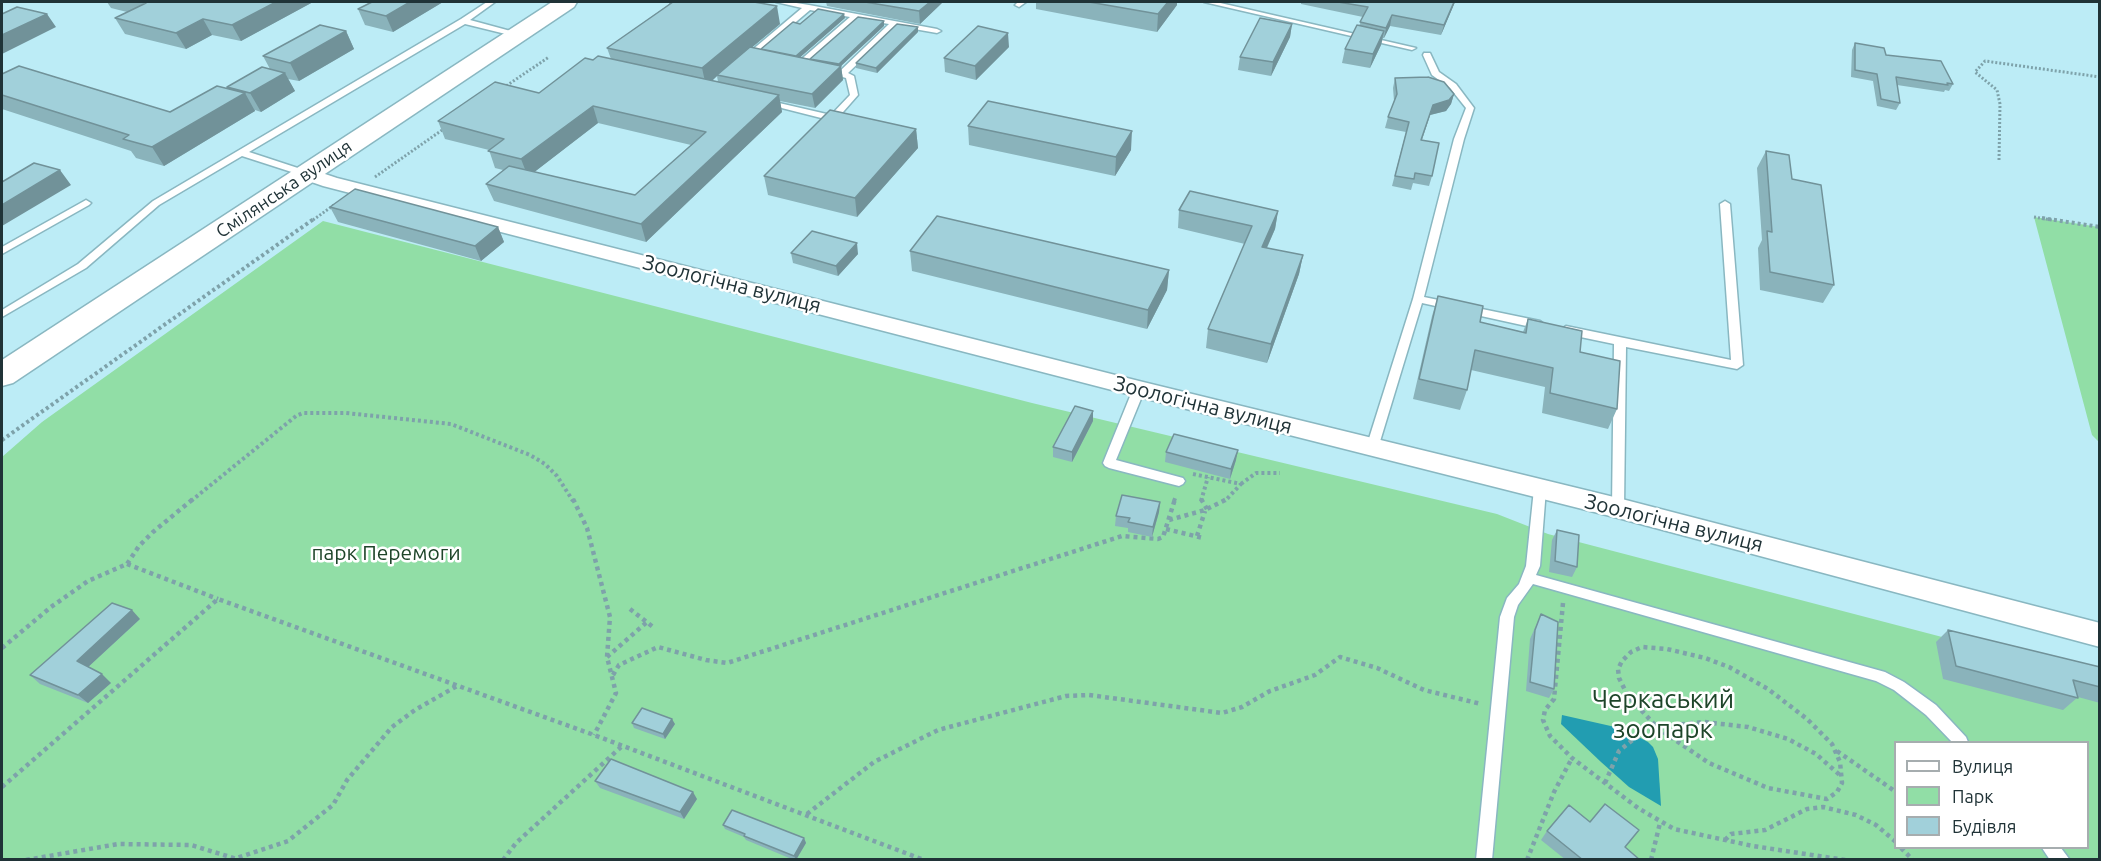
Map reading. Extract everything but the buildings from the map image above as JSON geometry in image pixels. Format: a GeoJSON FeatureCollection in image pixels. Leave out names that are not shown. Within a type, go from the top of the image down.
{"type":"FeatureCollection","features":[{"type":"Feature","properties":{"kind":"main road","name":"Смілянська вулиця"},"geometry":{"type":"LineString","coordinates":[[2,375],[566,2]]}},
{"type":"Feature","properties":{"kind":"street","name":"Зоологічна вулиця"},"geometry":{"type":"LineString","coordinates":[[307,174],[357,189],[1139,389],[1618,508],[2100,635]]}},
{"type":"Feature","properties":{"kind":"lane"},"geometry":{"type":"LineString","coordinates":[[2,314],[82,266],[156,203],[464,21],[491,2]]}},
{"type":"Feature","properties":{"kind":"lane"},"geometry":{"type":"LineString","coordinates":[[780,2],[937,31]]}},
{"type":"Feature","properties":{"kind":"lane"},"geometry":{"type":"LineString","coordinates":[[1208,2],[1412,48]]}},
{"type":"Feature","properties":{"kind":"lane"},"geometry":{"type":"LineString","coordinates":[[743,63],[756,57],[809,7]]}},
{"type":"Feature","properties":{"kind":"lane"},"geometry":{"type":"LineString","coordinates":[[810,68],[795,65],[856,16]]}},
{"type":"Feature","properties":{"kind":"lane"},"geometry":{"type":"LineString","coordinates":[[464,21],[515,35]]}},
{"type":"Feature","properties":{"kind":"lane"},"geometry":{"type":"LineString","coordinates":[[842,74],[895,23]]}},
{"type":"Feature","properties":{"kind":"lane"},"geometry":{"type":"LineString","coordinates":[[1372,447],[1418,299],[1459,139],[1470,108],[1453,86],[1435,73],[1427,56]]}},
{"type":"Feature","properties":{"kind":"lane"},"geometry":{"type":"LineString","coordinates":[[754,101],[834,118],[854,95],[850,76],[821,70]]}},
{"type":"Feature","properties":{"kind":"lane"},"geometry":{"type":"LineString","coordinates":[[242,153],[307,174]]}},
{"type":"Feature","properties":{"kind":"lane"},"geometry":{"type":"LineString","coordinates":[[2,251],[86,203]]}},
{"type":"Feature","properties":{"kind":"lane"},"geometry":{"type":"LineString","coordinates":[[1418,299],[1737,365],[1725,204]]}},
{"type":"Feature","properties":{"kind":"lane"},"geometry":{"type":"LineString","coordinates":[[1618,508],[1620,342]]}},
{"type":"Feature","properties":{"kind":"lane"},"geometry":{"type":"LineString","coordinates":[[1139,389],[1109,463],[1179,481]]}},
{"type":"Feature","properties":{"kind":"lane"},"geometry":{"type":"LineString","coordinates":[[1484,860],[1507,617],[1512,602],[1525,587],[1529,578],[1535,551],[1540,489]]}},
{"type":"Feature","properties":{"kind":"lane"},"geometry":{"type":"LineString","coordinates":[[1529,578],[1885,678],[1931,710],[1960,741]]}},
{"type":"Feature","properties":{"kind":"lane"},"geometry":{"type":"LineString","coordinates":[[2051,849],[2062,860]]}},
{"type":"Feature","properties":{"kind":"path"},"geometry":{"type":"LineString","coordinates":[[501,89],[549,57]]}},
{"type":"Feature","properties":{"kind":"path"},"geometry":{"type":"LineString","coordinates":[[1999,160],[2000,104],[1997,90],[1975,72],[1985,61],[2100,77]]}},
{"type":"Feature","properties":{"kind":"path"},"geometry":{"type":"LineString","coordinates":[[2,440],[446,128]]}},
{"type":"Feature","properties":{"kind":"path"},"geometry":{"type":"LineString","coordinates":[[2034,217],[2100,227]]}},
{"type":"Feature","properties":{"kind":"path"},"geometry":{"type":"LineString","coordinates":[[2,648],[51,607],[88,581],[128,564],[139,546],[153,532],[296,416],[303,413],[321,412],[428,420],[451,424],[530,455],[545,464],[557,476],[573,500],[587,528],[610,617],[606,657],[616,693],[594,735]]}},
{"type":"Feature","properties":{"kind":"path"},"geometry":{"type":"LineString","coordinates":[[612,676],[619,665],[658,647],[706,660],[727,663],[1122,536],[1158,539],[1163,537],[1166,529],[1182,471],[1241,484]]}},
{"type":"Feature","properties":{"kind":"path"},"geometry":{"type":"LineString","coordinates":[[1169,520],[1206,510],[1225,501],[1241,484],[1256,473],[1280,473]]}},
{"type":"Feature","properties":{"kind":"path"},"geometry":{"type":"LineString","coordinates":[[1197,536],[1206,510],[1201,501],[1208,477]]}},
{"type":"Feature","properties":{"kind":"path"},"geometry":{"type":"LineString","coordinates":[[1166,529],[1203,538]]}},
{"type":"Feature","properties":{"kind":"path"},"geometry":{"type":"LineString","coordinates":[[128,564],[807,814],[924,860]]}},
{"type":"Feature","properties":{"kind":"path"},"geometry":{"type":"LineString","coordinates":[[1563,587],[1563,614],[1554,696],[1545,710],[1543,720],[1551,736],[1572,759],[1660,823],[1674,829],[1845,860]]}},
{"type":"Feature","properties":{"kind":"path"},"geometry":{"type":"LineString","coordinates":[[2,787],[218,599]]}},
{"type":"Feature","properties":{"kind":"path"},"geometry":{"type":"LineString","coordinates":[[630,609],[652,627]]}},
{"type":"Feature","properties":{"kind":"path"},"geometry":{"type":"LineString","coordinates":[[606,657],[647,622]]}},
{"type":"Feature","properties":{"kind":"path"},"geometry":{"type":"LineString","coordinates":[[1827,799],[1788,794],[1737,777],[1694,754],[1655,725],[1628,696],[1618,675],[1620,663],[1627,655],[1645,646],[1696,656],[1749,678],[1798,711],[1822,733],[1836,751],[1894,791]]}},
{"type":"Feature","properties":{"kind":"path"},"geometry":{"type":"LineString","coordinates":[[807,814],[874,762],[938,730],[1066,696],[1089,695],[1222,713],[1315,675],[1340,657],[1377,668],[1424,690],[1469,703],[1500,705]]}},
{"type":"Feature","properties":{"kind":"path"},"geometry":{"type":"LineString","coordinates":[[26,860],[118,844],[191,845],[236,859],[288,841],[333,805],[347,780],[392,728],[415,710],[457,687]]}},
{"type":"Feature","properties":{"kind":"path"},"geometry":{"type":"LineString","coordinates":[[1605,783],[1619,751],[1635,738],[1664,726],[1704,722],[1748,727],[1788,739],[1816,754],[1842,778]]}},
{"type":"Feature","properties":{"kind":"path"},"geometry":{"type":"LineString","coordinates":[[503,860],[516,843],[621,747]]}},
{"type":"Feature","properties":{"kind":"path"},"geometry":{"type":"LineString","coordinates":[[1823,807],[1827,799],[1839,789],[1842,778],[1836,751]]}},
{"type":"Feature","properties":{"kind":"path"},"geometry":{"type":"LineString","coordinates":[[1527,860],[1554,792],[1572,759]]}},
{"type":"Feature","properties":{"kind":"path"},"geometry":{"type":"LineString","coordinates":[[1725,840],[1731,834],[1765,830],[1807,809],[1823,807],[1856,815],[1876,825],[1894,840]]}},
{"type":"Feature","properties":{"kind":"path"},"geometry":{"type":"LineString","coordinates":[[1651,860],[1660,823]]}},
{"type":"Feature","properties":{"kind":"green space"},"geometry":{"type":"Polygon","coordinates":[[[2034,217],[2099,227],[2099,442],[2092,435],[2034,217]]]}},
{"type":"Feature","properties":{"kind":"green space","name":"парк Перемоги"},"geometry":{"type":"Polygon","coordinates":[[[323,221],[1032,403],[1497,514],[1548,534],[2099,678],[2099,859],[2,859],[2,457],[42,422],[323,221]]]}},
{"type":"Feature","properties":{"kind":"water"},"geometry":{"type":"Polygon","coordinates":[[[1562,715],[1624,729],[1648,742],[1658,759],[1661,806],[1629,787],[1601,762],[1561,724],[1562,715]]]}},
{"type":"Feature","properties":{"kind":"park label","name":"Черкаський зоопарк"},"geometry":{"type":"Point","coordinates":[1663,714]}}]}
